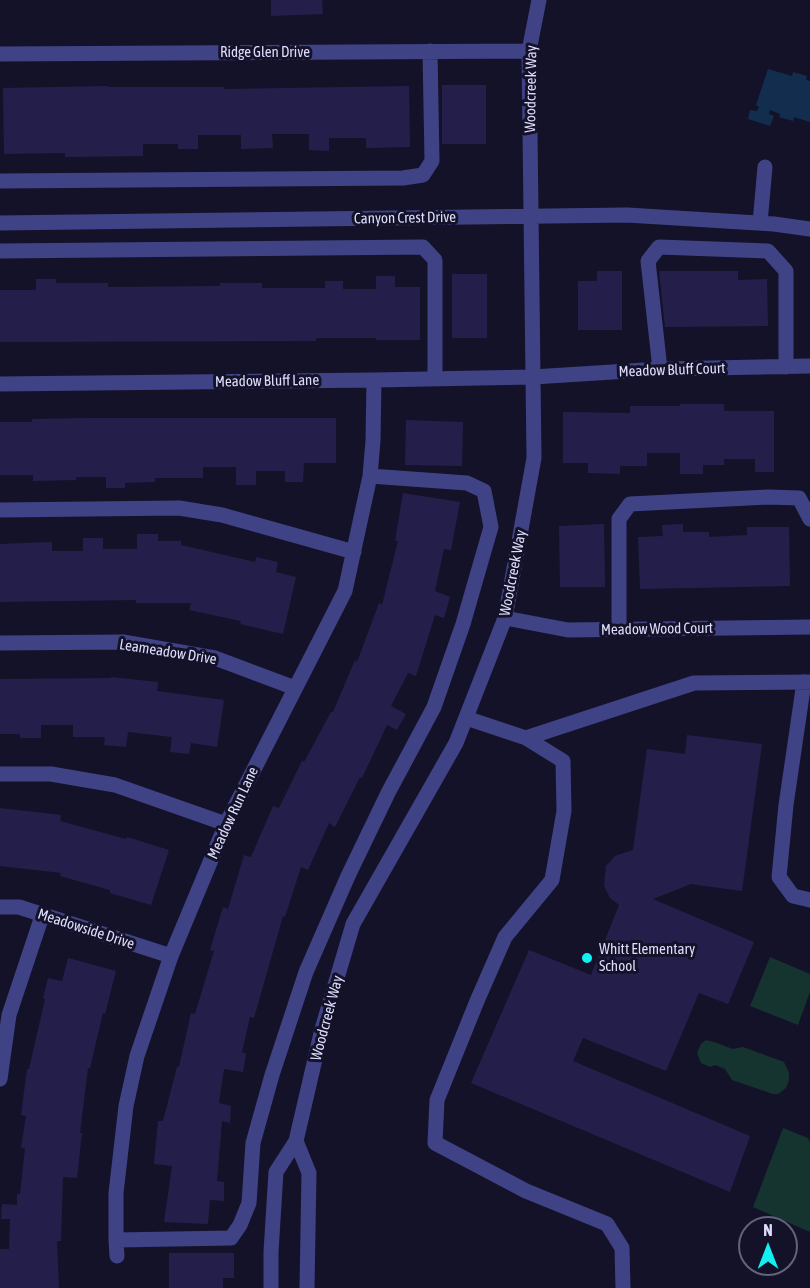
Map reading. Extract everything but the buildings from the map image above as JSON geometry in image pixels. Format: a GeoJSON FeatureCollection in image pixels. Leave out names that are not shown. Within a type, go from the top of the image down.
{"type":"FeatureCollection","features":[{"type":"Feature","properties":{"kind":"street","name":"Woodcreek Way"},"geometry":{"type":"LineString","coordinates":[[271,1288],[276,1172],[296,1141],[322,1029],[353,924],[456,743],[505,618],[534,458],[529,51],[539,0]]}},
{"type":"Feature","properties":{"kind":"street"},"geometry":{"type":"LineString","coordinates":[[0,181],[403,178],[423,175],[432,161],[430,51]]}},
{"type":"Feature","properties":{"kind":"street","name":"Ridge Glen Drive"},"geometry":{"type":"LineString","coordinates":[[0,54],[529,51]]}},
{"type":"Feature","properties":{"kind":"street"},"geometry":{"type":"LineString","coordinates":[[760,223],[765,167]]}},
{"type":"Feature","properties":{"kind":"street","name":"Canyon Crest Drive"},"geometry":{"type":"LineString","coordinates":[[0,223],[627,215],[760,223],[810,229]]}},
{"type":"Feature","properties":{"kind":"street"},"geometry":{"type":"LineString","coordinates":[[0,251],[423,247],[435,260],[435,379]]}},
{"type":"Feature","properties":{"kind":"street"},"geometry":{"type":"LineString","coordinates":[[660,369],[648,261],[659,247],[768,251],[786,271],[786,367]]}},
{"type":"Feature","properties":{"kind":"street","name":"Meadow Bluff Court"},"geometry":{"type":"LineString","coordinates":[[533,377],[660,369],[810,366]]}},
{"type":"Feature","properties":{"kind":"street","name":"Meadow Bluff Lane"},"geometry":{"type":"LineString","coordinates":[[0,384],[533,377]]}},
{"type":"Feature","properties":{"kind":"street","name":"Meadow Run Lane"},"geometry":{"type":"LineString","coordinates":[[117,1256],[116,1193],[126,1106],[137,1056],[171,956],[226,824],[345,591],[370,476],[374,380]]}},
{"type":"Feature","properties":{"kind":"street"},"geometry":{"type":"LineString","coordinates":[[116,1240],[231,1238],[240,1225],[249,1203],[253,1143],[272,1075],[306,972],[348,876],[434,707],[463,624],[491,527],[484,491],[467,483],[370,476]]}},
{"type":"Feature","properties":{"kind":"street"},"geometry":{"type":"LineString","coordinates":[[619,629],[619,519],[630,504],[768,496],[799,498],[810,519]]}},
{"type":"Feature","properties":{"kind":"street"},"geometry":{"type":"LineString","coordinates":[[0,510],[179,508],[222,515],[354,552]]}},
{"type":"Feature","properties":{"kind":"street","name":"Meadow Wood Court"},"geometry":{"type":"LineString","coordinates":[[505,618],[568,630],[810,627]]}},
{"type":"Feature","properties":{"kind":"street","name":"Leameadow Drive"},"geometry":{"type":"LineString","coordinates":[[0,643],[123,642],[215,658],[295,688]]}},
{"type":"Feature","properties":{"kind":"street"},"geometry":{"type":"LineString","coordinates":[[526,738],[694,683],[807,682],[784,822],[779,877],[793,896],[810,900]]}},
{"type":"Feature","properties":{"kind":"street"},"geometry":{"type":"LineString","coordinates":[[466,718],[526,738],[563,761],[564,811],[552,880],[505,937],[437,1100],[435,1143],[526,1191],[608,1224],[622,1248],[623,1288]]}},
{"type":"Feature","properties":{"kind":"street"},"geometry":{"type":"LineString","coordinates":[[0,774],[51,774],[115,785],[226,824]]}},
{"type":"Feature","properties":{"kind":"street","name":"Meadowside Drive"},"geometry":{"type":"LineString","coordinates":[[0,907],[19,907],[171,956]]}},
{"type":"Feature","properties":{"kind":"street"},"geometry":{"type":"LineString","coordinates":[[0,1079],[9,1015],[42,916]]}},
{"type":"Feature","properties":{"kind":"street"},"geometry":{"type":"LineString","coordinates":[[296,1141],[309,1173],[307,1288]]}},
{"type":"Feature","properties":{"kind":"green space"},"geometry":{"type":"Polygon","coordinates":[[[770,957],[810,974],[810,992],[798,1025],[750,1006],[770,957]]]}},
{"type":"Feature","properties":{"kind":"green space"},"geometry":{"type":"Polygon","coordinates":[[[706,1040],[733,1049],[743,1047],[784,1062],[789,1073],[786,1088],[778,1094],[773,1094],[732,1080],[725,1069],[701,1063],[697,1053],[701,1044],[706,1040]]]}},
{"type":"Feature","properties":{"kind":"green space"},"geometry":{"type":"Polygon","coordinates":[[[783,1128],[808,1138],[810,1143],[810,1232],[798,1227],[798,1216],[774,1216],[753,1207],[783,1128]]]}},
{"type":"Feature","properties":{"kind":"water"},"geometry":{"type":"Polygon","coordinates":[[[768,69],[792,76],[793,72],[807,76],[806,80],[810,81],[810,122],[794,117],[793,121],[779,117],[780,114],[770,110],[769,114],[774,116],[770,126],[748,119],[750,110],[757,111],[759,107],[756,105],[768,69]]]}},
{"type":"Feature","properties":{"kind":"place","name":"Whitt Elementary School"},"geometry":{"type":"Point","coordinates":[587,958]}}]}
